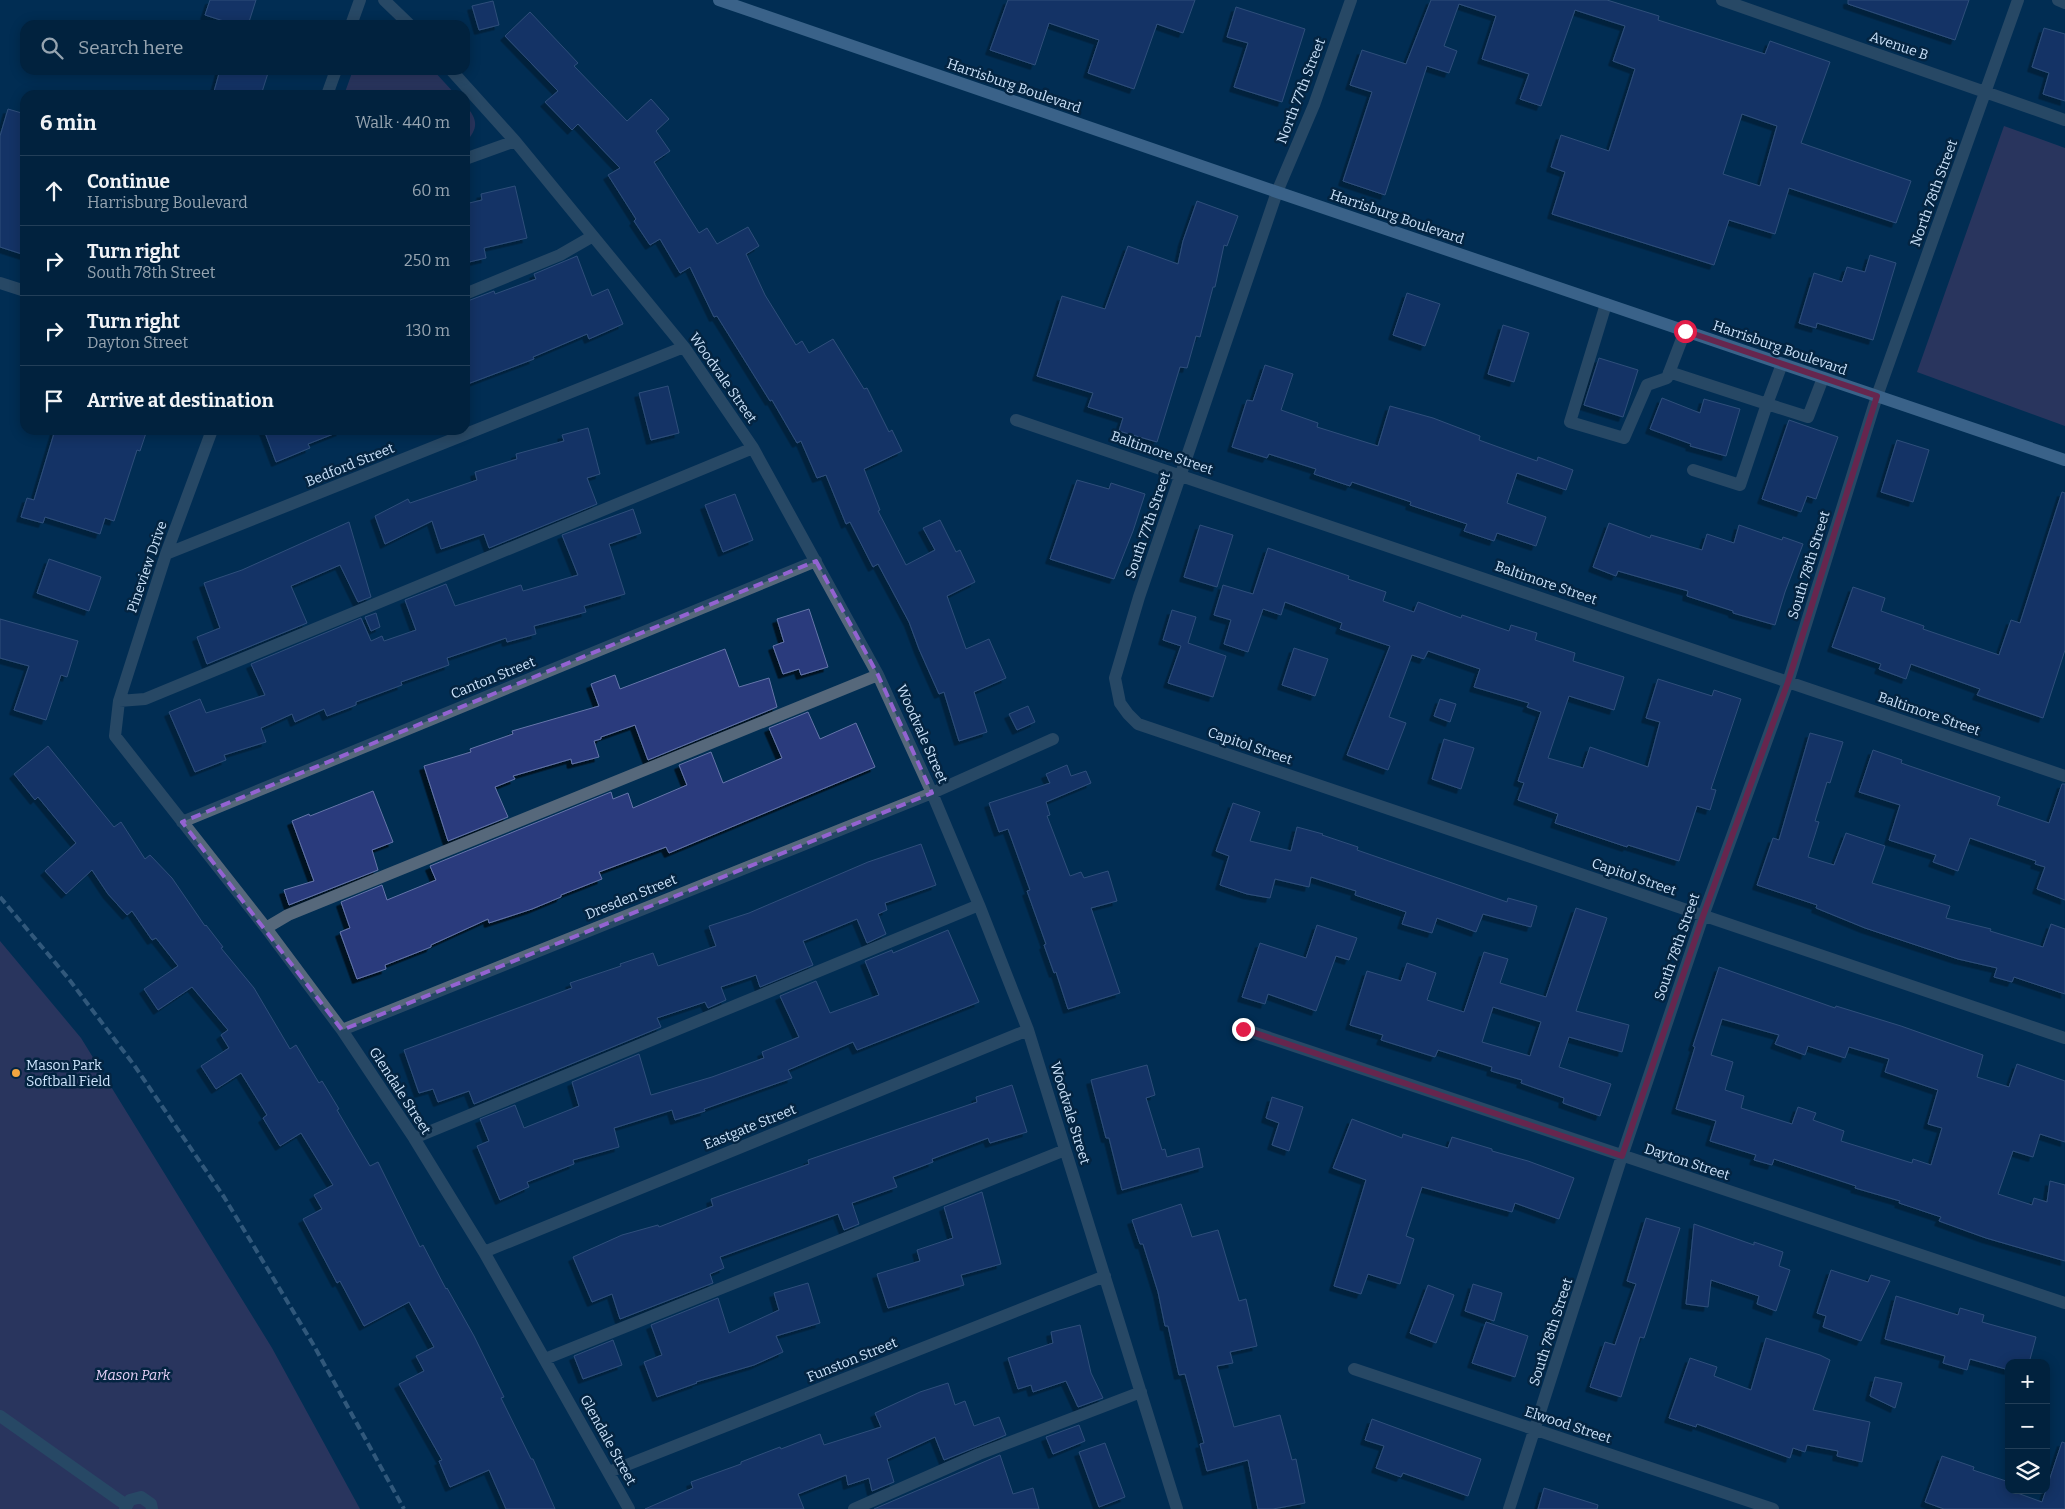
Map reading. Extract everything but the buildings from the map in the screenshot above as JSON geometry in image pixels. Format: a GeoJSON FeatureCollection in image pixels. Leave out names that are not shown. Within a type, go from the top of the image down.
{"type":"FeatureCollection","features":[{"type":"Feature","properties":{"kind":"main road","name":"Harrisburg Boulevard"},"geometry":{"type":"LineString","coordinates":[[719,0],[2065,460]]}},
{"type":"Feature","properties":{"kind":"street"},"geometry":{"type":"LineString","coordinates":[[354,20],[360,0]]}},
{"type":"Feature","properties":{"kind":"street"},"geometry":{"type":"LineString","coordinates":[[384,0],[405,20]]}},
{"type":"Feature","properties":{"kind":"street","name":"North 77th Street"},"geometry":{"type":"LineString","coordinates":[[1277,192],[1314,105],[1351,0]]}},
{"type":"Feature","properties":{"kind":"street","name":"Avenue B"},"geometry":{"type":"LineString","coordinates":[[1722,0],[2065,120]]}},
{"type":"Feature","properties":{"kind":"street","name":"North 78th Street"},"geometry":{"type":"LineString","coordinates":[[1877,396],[2018,0]]}},
{"type":"Feature","properties":{"kind":"street"},"geometry":{"type":"LineString","coordinates":[[2058,0],[2065,2]]}},
{"type":"Feature","properties":{"kind":"street"},"geometry":{"type":"LineString","coordinates":[[329,90],[334,75]]}},
{"type":"Feature","properties":{"kind":"street","name":"Woodvale Street"},"geometry":{"type":"LineString","coordinates":[[456,75],[469,90]]}},
{"type":"Feature","properties":{"kind":"street","name":"Woodvale Street"},"geometry":{"type":"LineString","coordinates":[[470,91],[515,141],[684,347],[753,448],[878,675],[932,793],[980,905],[1028,1030],[1177,1509]]}},
{"type":"Feature","properties":{"kind":"street"},"geometry":{"type":"LineString","coordinates":[[470,157],[515,141]]}},
{"type":"Feature","properties":{"kind":"street","name":"South 77th Street"},"geometry":{"type":"LineString","coordinates":[[1193,742],[1138,724],[1120,703],[1115,678],[1139,597],[1277,192]]}},
{"type":"Feature","properties":{"kind":"street"},"geometry":{"type":"LineString","coordinates":[[470,292],[560,255],[594,236]]}},
{"type":"Feature","properties":{"kind":"street"},"geometry":{"type":"LineString","coordinates":[[0,283],[20,289]]}},
{"type":"Feature","properties":{"kind":"street"},"geometry":{"type":"LineString","coordinates":[[1606,304],[1570,422],[1624,438],[1646,385],[1667,378],[1685,331]]}},
{"type":"Feature","properties":{"kind":"street","name":"Bedford Street"},"geometry":{"type":"LineString","coordinates":[[470,433],[684,347]]}},
{"type":"Feature","properties":{"kind":"street"},"geometry":{"type":"LineString","coordinates":[[1693,470],[1740,485],[1782,364]]}},
{"type":"Feature","properties":{"kind":"street"},"geometry":{"type":"LineString","coordinates":[[1669,372],[1808,417],[1823,378]]}},
{"type":"Feature","properties":{"kind":"street","name":"South 78th Street"},"geometry":{"type":"LineString","coordinates":[[1508,1509],[1536,1430],[1622,1156],[1703,916],[1788,682],[1877,396]]}},
{"type":"Feature","properties":{"kind":"street","name":"Baltimore Street"},"geometry":{"type":"LineString","coordinates":[[1016,420],[2065,776]]}},
{"type":"Feature","properties":{"kind":"street","name":"Pineview Drive"},"geometry":{"type":"LineString","coordinates":[[117,716],[118,701],[166,554],[210,435]]}},
{"type":"Feature","properties":{"kind":"street","name":"Bedford Street"},"geometry":{"type":"LineString","coordinates":[[166,554],[464,435]]}},
{"type":"Feature","properties":{"kind":"street"},"geometry":{"type":"LineString","coordinates":[[118,701],[144,699],[753,448]]}},
{"type":"Feature","properties":{"kind":"street","name":"Canton Street"},"geometry":{"type":"LineString","coordinates":[[182,822],[816,561]]}},
{"type":"Feature","properties":{"kind":"street"},"geometry":{"type":"LineString","coordinates":[[266,928],[288,915],[878,675]]}},
{"type":"Feature","properties":{"kind":"street","name":"Glendale Street"},"geometry":{"type":"LineString","coordinates":[[117,716],[114,736],[266,928],[342,1030],[414,1138],[484,1252],[629,1509]]}},
{"type":"Feature","properties":{"kind":"street","name":"Dresden Street"},"geometry":{"type":"LineString","coordinates":[[342,1030],[932,793],[1054,739]]}},
{"type":"Feature","properties":{"kind":"street","name":"Capitol Street"},"geometry":{"type":"LineString","coordinates":[[1193,742],[2065,1038]]}},
{"type":"Feature","properties":{"kind":"street"},"geometry":{"type":"LineString","coordinates":[[414,1138],[980,905]]}},
{"type":"Feature","properties":{"kind":"street","name":"Dayton Street"},"geometry":{"type":"LineString","coordinates":[[1243,1029],[2065,1303]]}},
{"type":"Feature","properties":{"kind":"street","name":"Eastgate Street"},"geometry":{"type":"LineString","coordinates":[[484,1252],[1028,1030]]}},
{"type":"Feature","properties":{"kind":"street"},"geometry":{"type":"LineString","coordinates":[[545,1359],[1065,1150]]}},
{"type":"Feature","properties":{"kind":"street","name":"Funston Street"},"geometry":{"type":"LineString","coordinates":[[609,1472],[1105,1276]]}},
{"type":"Feature","properties":{"kind":"street","name":"Elwood Street"},"geometry":{"type":"LineString","coordinates":[[1354,1368],[1772,1509]]}},
{"type":"Feature","properties":{"kind":"street"},"geometry":{"type":"LineString","coordinates":[[854,1509],[980,1454],[1141,1392]]}},
{"type":"Feature","properties":{"kind":"street"},"geometry":{"type":"LineString","coordinates":[[0,1416],[126,1507],[130,1500],[141,1497],[151,1504],[152,1509]]}},
{"type":"Feature","properties":{"kind":"highlighted area"},"geometry":{"type":"Polygon","coordinates":[[[816,561],[878,675],[932,793],[342,1030],[182,822],[816,561]]]}},
{"type":"Feature","properties":{"kind":"green space"},"geometry":{"type":"Polygon","coordinates":[[[351,75],[438,75],[451,90],[346,90],[351,75]]]}},
{"type":"Feature","properties":{"kind":"green space"},"geometry":{"type":"Polygon","coordinates":[[[470,112],[475,124],[470,138],[470,112]]]}},
{"type":"Feature","properties":{"kind":"green space"},"geometry":{"type":"Polygon","coordinates":[[[2004,126],[2065,148],[2065,426],[1917,372],[2004,126]]]}},
{"type":"Feature","properties":{"kind":"green space","name":"Mason Park"},"geometry":{"type":"Polygon","coordinates":[[[0,941],[81,1038],[272,1348],[360,1509],[0,1509],[0,941]]]}},
{"type":"Feature","properties":{"kind":"railway"},"geometry":{"type":"LineString","coordinates":[[0,897],[68,978],[134,1065],[224,1197],[313,1344],[404,1509]]}},
{"type":"Feature","properties":{"kind":"place","name":"Mason Park Softball Field"},"geometry":{"type":"Point","coordinates":[16,1073]}},
{"type":"Feature","properties":{"kind":"route"},"geometry":{"type":"LineString","coordinates":[[1243,1029],[1622,1156],[1703,916],[1788,682],[1877,396],[1685,331]]}}]}
